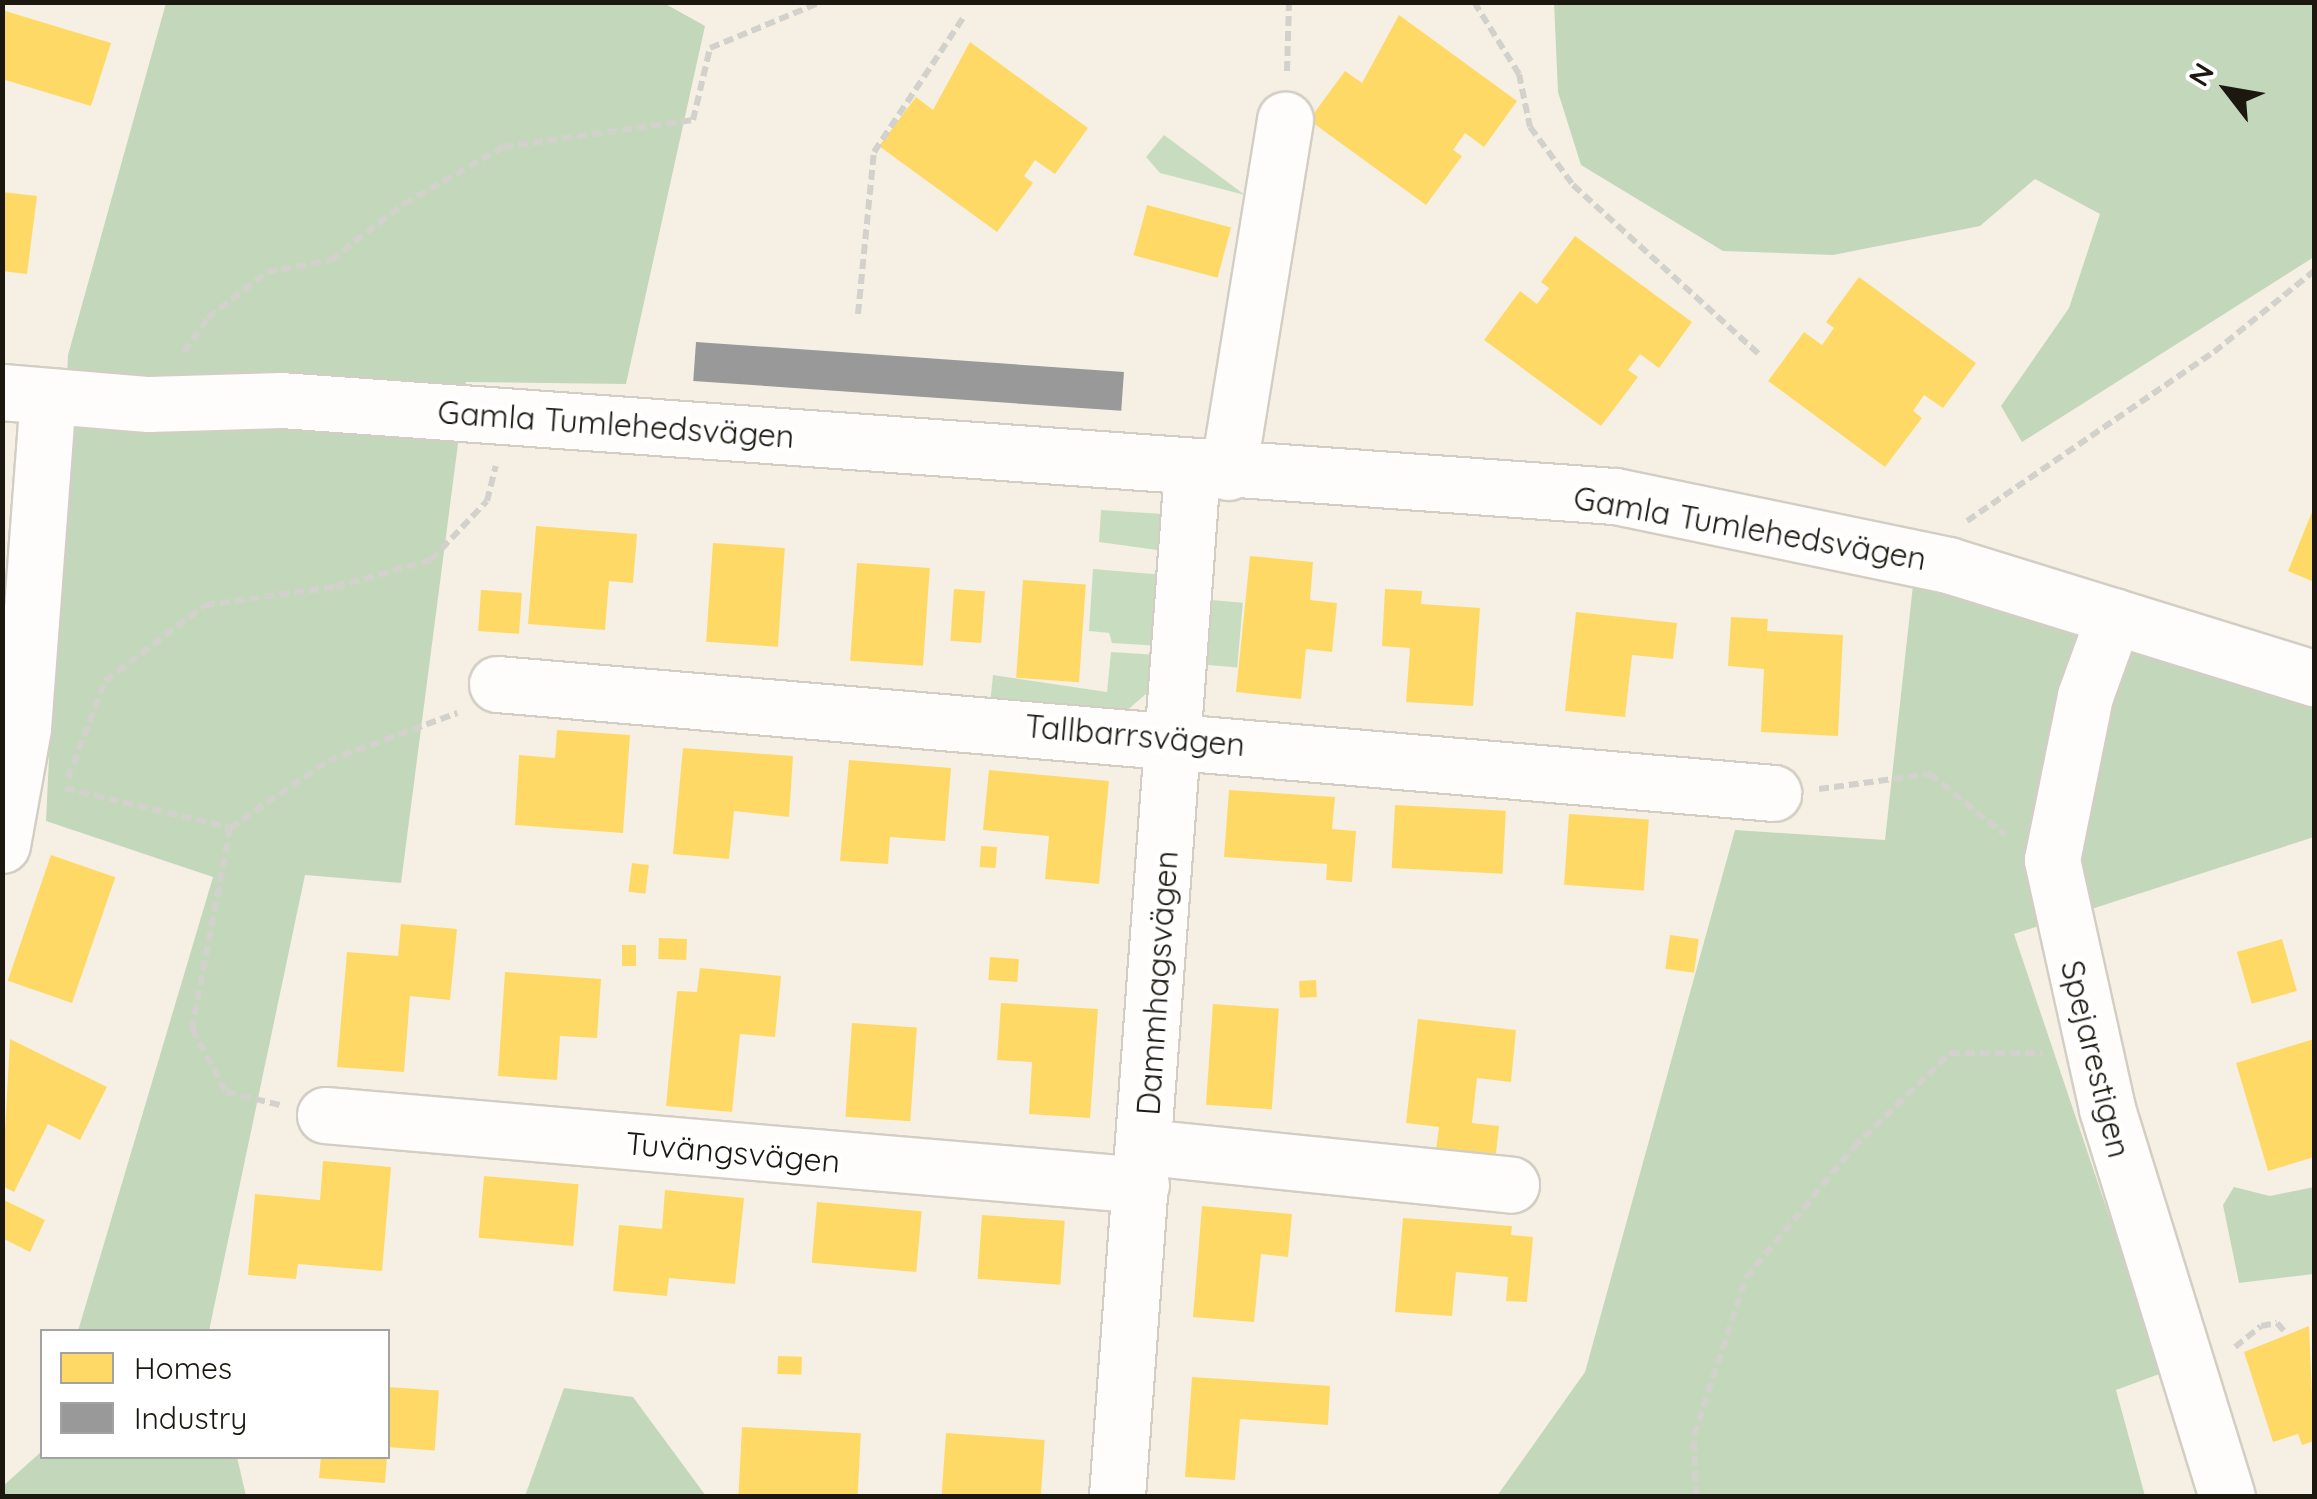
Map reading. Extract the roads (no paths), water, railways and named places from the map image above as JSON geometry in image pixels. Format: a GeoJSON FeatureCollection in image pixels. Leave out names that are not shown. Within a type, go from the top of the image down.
{"type":"FeatureCollection","features":[{"type":"Feature","properties":{"kind":"street"},"geometry":{"type":"LineString","coordinates":[[1210,471],[1285,120]]}},
{"type":"Feature","properties":{"kind":"street"},"geometry":{"type":"LineString","coordinates":[[6,834],[25,395]]}},
{"type":"Feature","properties":{"kind":"street","name":"Gamla Tumlehedsvägen"},"geometry":{"type":"LineString","coordinates":[[25,395],[149,404],[281,400],[1210,471],[1615,496],[1948,565],[2314,678]]}},
{"type":"Feature","properties":{"kind":"street","name":"Dammhagsvägen"},"geometry":{"type":"LineString","coordinates":[[1117,1496],[1174,738],[1210,471]]}},
{"type":"Feature","properties":{"kind":"street","name":"Spejarestigen"},"geometry":{"type":"LineString","coordinates":[[2114,616],[2085,696],[2052,860],[2094,1054],[2177,1358],[2227,1496]]}},
{"type":"Feature","properties":{"kind":"street","name":"Tallbarrsvägen"},"geometry":{"type":"LineString","coordinates":[[497,684],[1174,738],[1773,792]]}},
{"type":"Feature","properties":{"kind":"street","name":"Tuvängsvägen"},"geometry":{"type":"LineString","coordinates":[[325,1115],[1510,1185]]}}]}
